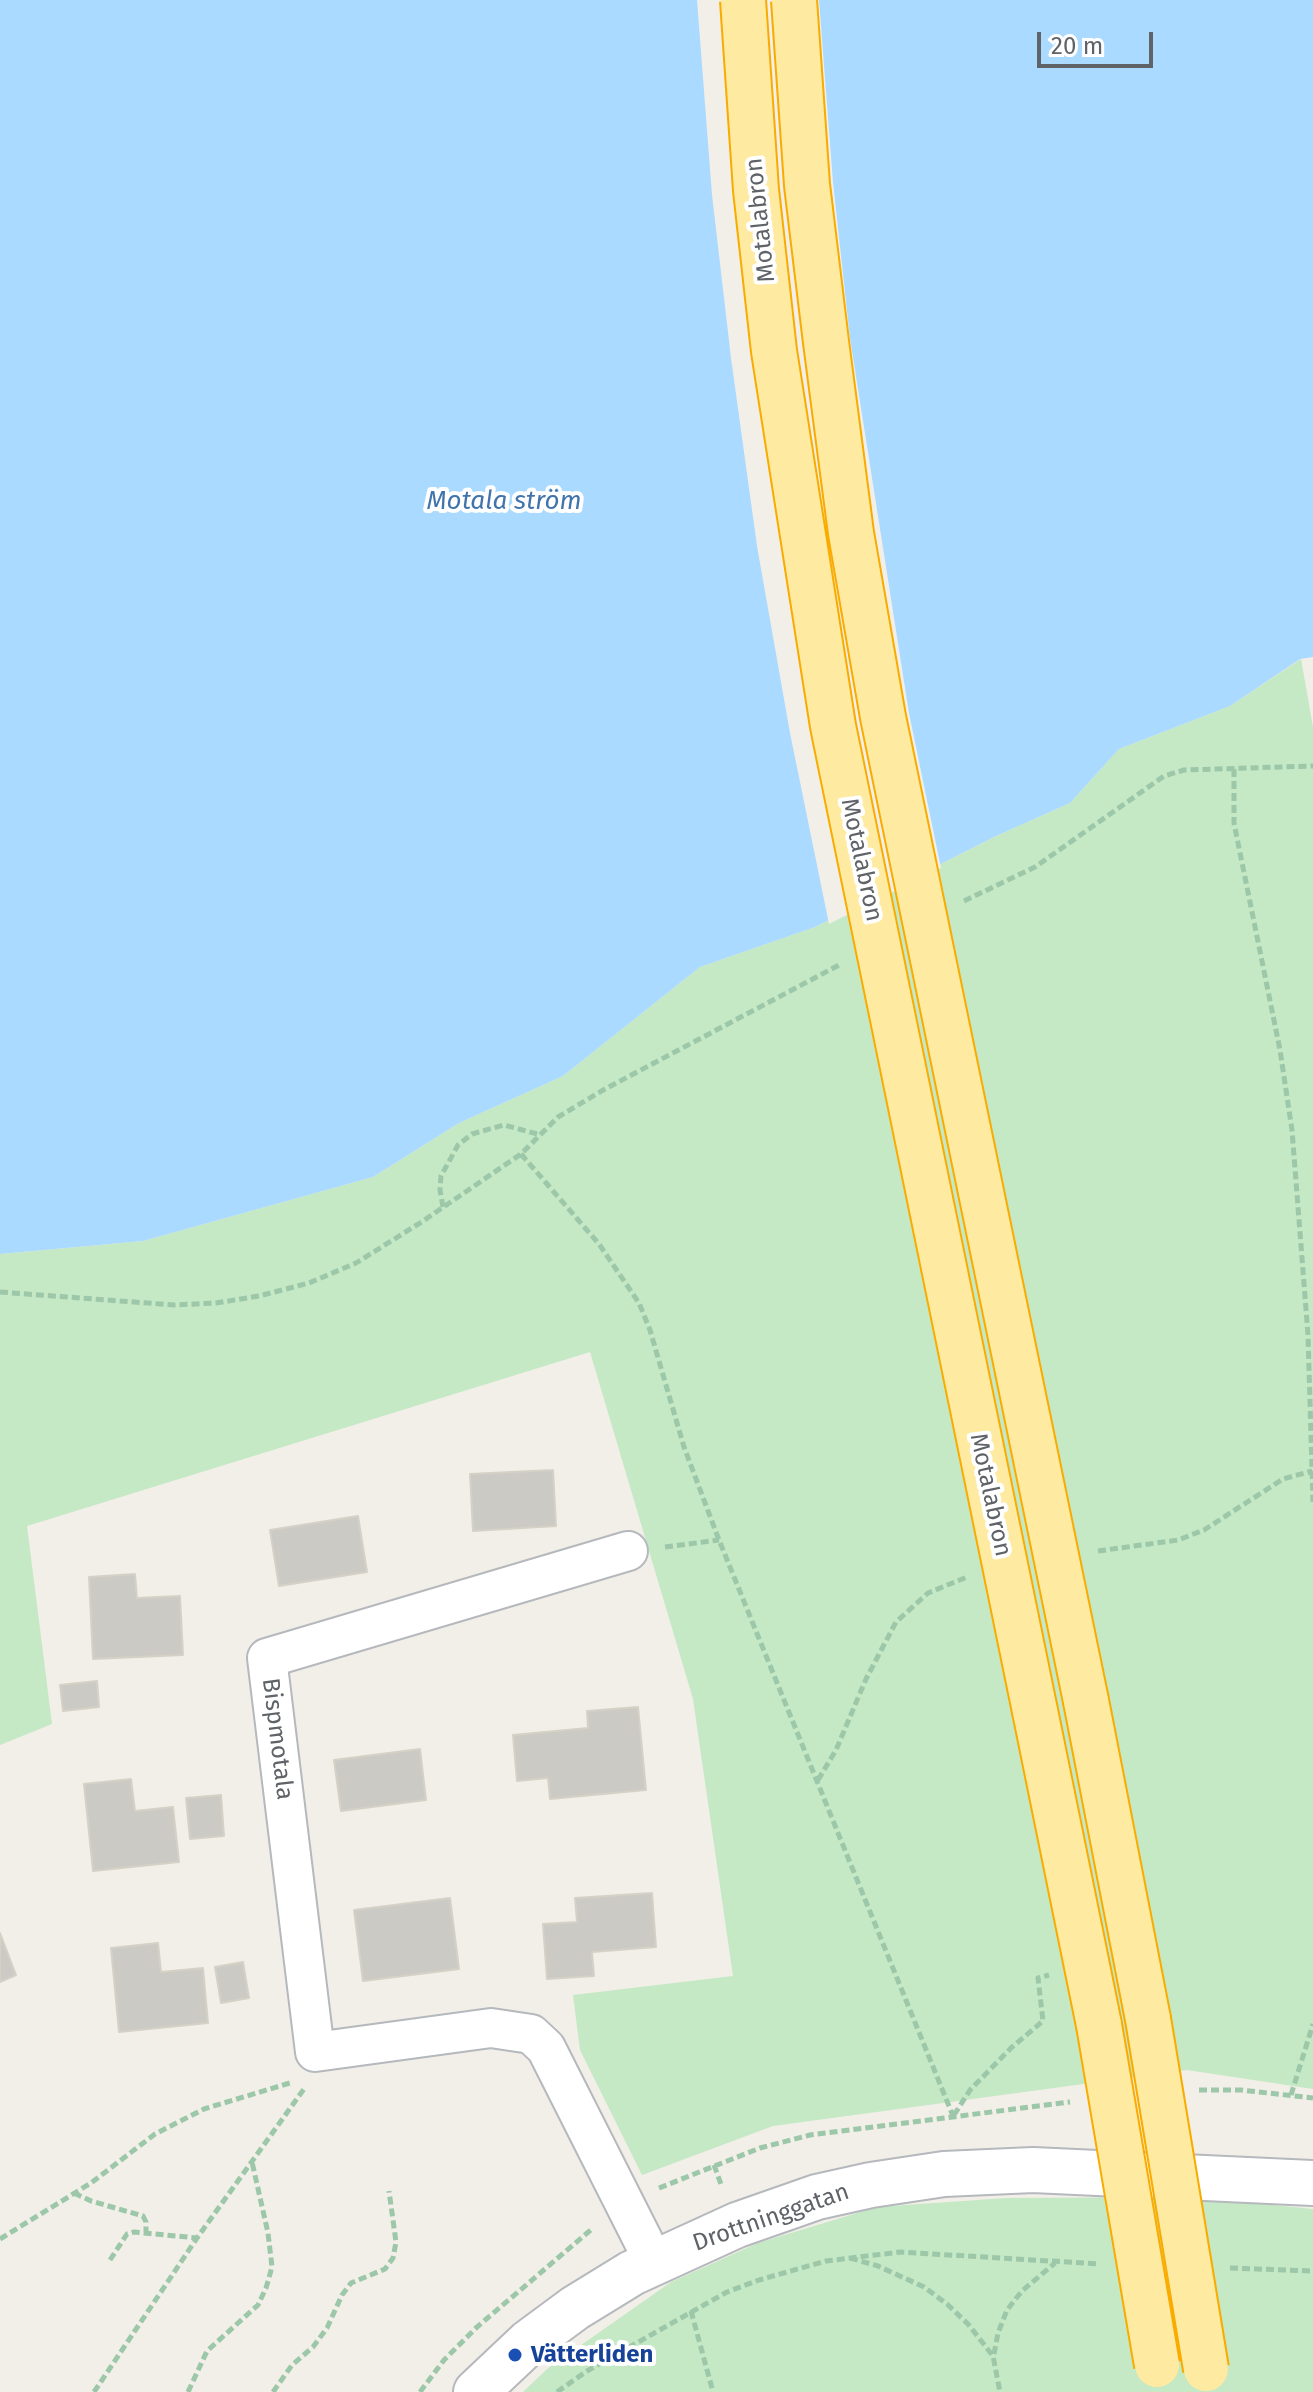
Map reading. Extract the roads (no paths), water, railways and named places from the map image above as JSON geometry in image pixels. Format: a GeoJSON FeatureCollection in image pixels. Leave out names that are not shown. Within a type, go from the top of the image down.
{"type":"FeatureCollection","features":[{"type":"Feature","properties":{"kind":"highway","name":"Motalabron"},"geometry":{"type":"LineString","coordinates":[[743,0],[756,190],[774,351],[833,726],[1099,2025],[1158,2379]]}},
{"type":"Feature","properties":{"kind":"highway","name":"Motalabron"},"geometry":{"type":"LineString","coordinates":[[794,0],[807,185],[851,533],[883,717],[1086,1701],[1148,2019],[1207,2380]]}},
{"type":"Feature","properties":{"kind":"street","name":"Bispmotala"},"geometry":{"type":"LineString","coordinates":[[628,1551],[267,1658],[314,2065],[491,2028],[531,2034],[546,2048],[654,2262]]}},
{"type":"Feature","properties":{"kind":"street","name":"Drottninggatan"},"geometry":{"type":"LineString","coordinates":[[476,2392],[529,2342],[575,2308],[654,2262],[737,2225],[817,2197],[944,2174],[1033,2170],[1310,2184]]}},
{"type":"Feature","properties":{"kind":"water","name":"Motala ström"},"geometry":{"type":"Polygon","coordinates":[[[0,0],[1313,0],[1313,657],[1300,659],[1230,706],[1119,749],[1070,803],[996,836],[815,927],[700,967],[563,1076],[459,1123],[373,1177],[143,1241],[0,1254],[0,0]]]}},
{"type":"Feature","properties":{"kind":"place","name":"Vätterliden"},"geometry":{"type":"Point","coordinates":[515,2355]}}]}
